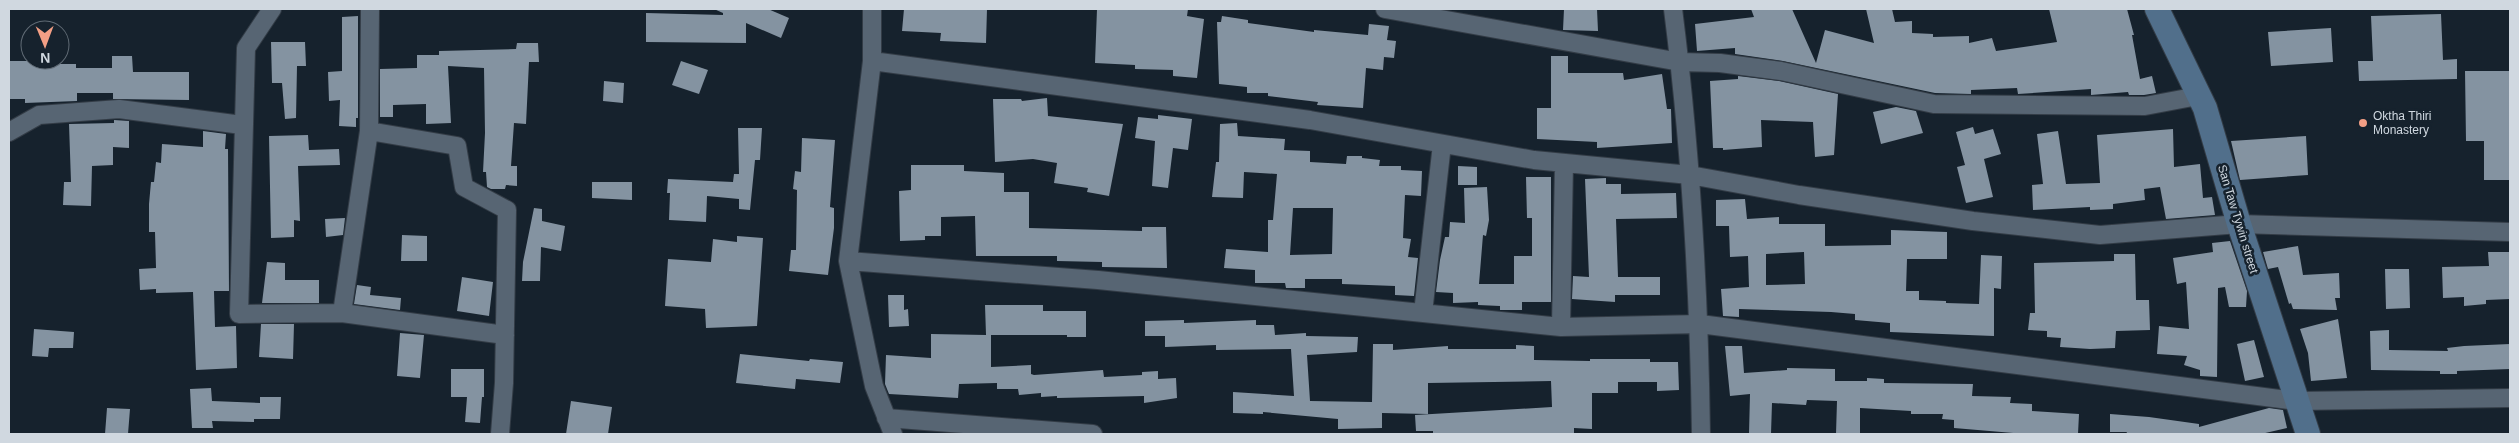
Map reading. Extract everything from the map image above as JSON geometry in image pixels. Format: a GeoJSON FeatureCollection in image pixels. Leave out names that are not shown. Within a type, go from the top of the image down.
{"type":"FeatureCollection","features":[{"type":"Feature","properties":{"kind":"street"},"geometry":{"type":"LineString","coordinates":[[272,9],[246,48],[242,125],[239,314],[342,313],[505,335]]}},
{"type":"Feature","properties":{"kind":"street"},"geometry":{"type":"LineString","coordinates":[[342,313],[369,131],[370,9]]}},
{"type":"Feature","properties":{"kind":"street"},"geometry":{"type":"LineString","coordinates":[[872,9],[872,61],[848,261],[874,386],[889,426],[1093,434]]}},
{"type":"Feature","properties":{"kind":"street"},"geometry":{"type":"LineString","coordinates":[[1392,9],[1680,62],[1720,63],[1781,71],[1934,104],[2145,106],[2198,96]]}},
{"type":"Feature","properties":{"kind":"street"},"geometry":{"type":"LineString","coordinates":[[1673,9],[1680,62],[1690,175],[1700,324],[1701,434]]}},
{"type":"Feature","properties":{"kind":"street","name":"San Taw Tywin street"},"geometry":{"type":"LineString","coordinates":[[2157,9],[2205,108],[2239,224],[2308,434]]}},
{"type":"Feature","properties":{"kind":"street"},"geometry":{"type":"LineString","coordinates":[[872,61],[1310,120],[1442,144],[1564,163],[1690,175],[1799,195],[1963,220],[2100,235],[2239,224],[2510,232]]}},
{"type":"Feature","properties":{"kind":"street"},"geometry":{"type":"LineString","coordinates":[[9,132],[39,115],[119,109],[242,125]]}},
{"type":"Feature","properties":{"kind":"street"},"geometry":{"type":"LineString","coordinates":[[369,131],[457,146],[464,188],[506,210],[504,383],[500,434]]}},
{"type":"Feature","properties":{"kind":"street"},"geometry":{"type":"LineString","coordinates":[[1423,313],[1442,144]]}},
{"type":"Feature","properties":{"kind":"street"},"geometry":{"type":"LineString","coordinates":[[1561,327],[1564,163]]}},
{"type":"Feature","properties":{"kind":"street"},"geometry":{"type":"LineString","coordinates":[[848,261],[1098,280],[1561,327],[1700,324],[2296,401],[2510,398]]}},
{"type":"Feature","properties":{"kind":"building"},"geometry":{"type":"Polygon","coordinates":[[[714,9],[768,9],[789,18],[781,38],[746,23],[746,43],[646,42],[646,13],[723,15],[723,13],[714,9]]]}},
{"type":"Feature","properties":{"kind":"building"},"geometry":{"type":"Polygon","coordinates":[[[904,9],[987,9],[986,43],[940,41],[941,33],[902,31],[904,9]]]}},
{"type":"Feature","properties":{"kind":"building"},"geometry":{"type":"Polygon","coordinates":[[[1097,9],[1188,9],[1187,16],[1204,19],[1197,78],[1173,76],[1173,70],[1135,69],[1135,65],[1095,63],[1097,9]]]}},
{"type":"Feature","properties":{"kind":"building"},"geometry":{"type":"Polygon","coordinates":[[[1564,9],[1597,9],[1598,31],[1563,30],[1564,9]]]}},
{"type":"Feature","properties":{"kind":"building"},"geometry":{"type":"Polygon","coordinates":[[[1751,9],[1792,9],[1816,63],[1825,30],[1874,43],[1866,9],[1892,9],[1895,22],[1912,21],[1912,33],[1933,34],[1933,37],[1969,36],[1969,43],[1992,38],[1996,51],[2057,42],[2049,9],[2127,9],[2134,35],[2132,35],[2140,79],[2152,76],[2156,93],[2129,95],[2128,92],[2091,95],[2091,89],[2018,94],[2017,88],[1971,90],[1971,94],[1935,93],[1783,61],[1735,54],[1735,48],[1697,51],[1695,24],[1754,17],[1751,9]]]}},
{"type":"Feature","properties":{"kind":"building"},"geometry":{"type":"Polygon","coordinates":[[[2441,14],[2443,60],[2457,59],[2457,79],[2359,81],[2358,61],[2373,61],[2371,16],[2441,14]]]}},
{"type":"Feature","properties":{"kind":"building"},"geometry":{"type":"Polygon","coordinates":[[[358,16],[358,118],[356,118],[356,127],[339,126],[340,100],[329,101],[328,72],[342,71],[342,17],[358,16]]]}},
{"type":"Feature","properties":{"kind":"building"},"geometry":{"type":"Polygon","coordinates":[[[1222,16],[1248,20],[1248,23],[1314,32],[1314,30],[1368,35],[1369,24],[1389,26],[1387,40],[1396,41],[1394,58],[1384,57],[1383,70],[1366,68],[1363,108],[1317,105],[1318,102],[1268,96],[1268,93],[1247,93],[1247,87],[1219,84],[1217,22],[1221,22],[1222,16]]]}},
{"type":"Feature","properties":{"kind":"building"},"geometry":{"type":"Polygon","coordinates":[[[2331,28],[2333,62],[2271,66],[2268,32],[2331,28]]]}},
{"type":"Feature","properties":{"kind":"building"},"geometry":{"type":"Polygon","coordinates":[[[271,42],[305,42],[306,66],[297,66],[296,118],[285,119],[282,83],[272,83],[271,42]]]}},
{"type":"Feature","properties":{"kind":"building"},"geometry":{"type":"Polygon","coordinates":[[[517,43],[538,43],[539,62],[529,62],[526,124],[514,123],[511,166],[517,166],[517,186],[506,185],[505,189],[491,189],[487,187],[486,172],[483,172],[485,133],[484,68],[448,66],[451,123],[426,124],[426,104],[393,105],[393,117],[380,117],[380,69],[417,68],[417,55],[439,55],[439,51],[516,49],[517,43]]]}},
{"type":"Feature","properties":{"kind":"building"},"geometry":{"type":"Polygon","coordinates":[[[112,56],[132,56],[133,72],[189,72],[189,100],[113,99],[113,93],[77,93],[77,101],[25,103],[25,99],[9,99],[9,61],[20,61],[20,70],[70,70],[70,64],[76,64],[76,68],[112,68],[112,56]]]}},
{"type":"Feature","properties":{"kind":"building"},"geometry":{"type":"Polygon","coordinates":[[[1551,56],[1568,56],[1568,73],[1623,73],[1624,80],[1662,74],[1667,109],[1671,109],[1672,143],[1597,148],[1597,142],[1537,139],[1537,108],[1551,108],[1551,56]]]}},
{"type":"Feature","properties":{"kind":"building"},"geometry":{"type":"Polygon","coordinates":[[[681,61],[708,70],[699,94],[672,85],[681,61]]]}},
{"type":"Feature","properties":{"kind":"building"},"geometry":{"type":"Polygon","coordinates":[[[2465,71],[2510,71],[2510,180],[2484,180],[2484,141],[2466,141],[2465,71]]]}},
{"type":"Feature","properties":{"kind":"building"},"geometry":{"type":"Polygon","coordinates":[[[1738,76],[1779,81],[1838,94],[1834,155],[1815,157],[1813,122],[1761,120],[1762,147],[1723,150],[1723,148],[1713,148],[1710,81],[1738,79],[1738,76]]]}},
{"type":"Feature","properties":{"kind":"building"},"geometry":{"type":"Polygon","coordinates":[[[604,81],[624,83],[623,103],[603,101],[604,81]]]}},
{"type":"Feature","properties":{"kind":"building"},"geometry":{"type":"Polygon","coordinates":[[[1047,98],[1048,116],[1123,124],[1109,196],[1087,192],[1088,188],[1054,183],[1057,163],[1033,159],[995,162],[993,99],[1021,99],[1022,101],[1047,98]]]}},
{"type":"Feature","properties":{"kind":"building"},"geometry":{"type":"Polygon","coordinates":[[[1896,107],[1916,111],[1923,133],[1881,144],[1873,112],[1896,107]]]}},
{"type":"Feature","properties":{"kind":"building"},"geometry":{"type":"Polygon","coordinates":[[[1158,115],[1192,119],[1188,150],[1173,148],[1168,188],[1152,186],[1155,141],[1135,138],[1138,117],[1158,119],[1158,115]]]}},
{"type":"Feature","properties":{"kind":"building"},"geometry":{"type":"Polygon","coordinates":[[[114,120],[129,121],[129,148],[113,147],[113,165],[92,166],[91,206],[63,205],[64,182],[71,182],[69,124],[114,123],[114,120]]]}},
{"type":"Feature","properties":{"kind":"building"},"geometry":{"type":"Polygon","coordinates":[[[1237,123],[1238,136],[1285,139],[1284,150],[1310,151],[1310,162],[1346,164],[1347,156],[1362,156],[1362,158],[1380,160],[1379,166],[1401,166],[1401,170],[1422,171],[1421,196],[1405,195],[1403,238],[1411,239],[1408,257],[1418,258],[1414,296],[1395,295],[1395,286],[1342,284],[1342,279],[1305,279],[1305,288],[1286,288],[1285,283],[1255,283],[1255,270],[1224,268],[1226,249],[1268,252],[1268,220],[1273,220],[1277,174],[1244,172],[1243,198],[1212,197],[1216,162],[1219,162],[1220,124],[1237,123]],[[1293,208],[1290,255],[1332,254],[1333,208],[1293,208]]]}},
{"type":"Feature","properties":{"kind":"building"},"geometry":{"type":"Polygon","coordinates":[[[1973,127],[1975,134],[1993,129],[2001,154],[1984,159],[1993,197],[1966,203],[1957,167],[1965,165],[1956,132],[1973,127]]]}},
{"type":"Feature","properties":{"kind":"building"},"geometry":{"type":"Polygon","coordinates":[[[738,128],[762,128],[760,160],[755,160],[750,210],[739,209],[739,199],[707,196],[706,222],[669,220],[670,193],[667,193],[668,179],[733,182],[734,174],[739,174],[738,128]]]}},
{"type":"Feature","properties":{"kind":"building"},"geometry":{"type":"Polygon","coordinates":[[[2173,129],[2174,167],[2200,164],[2203,198],[2212,197],[2215,215],[2166,219],[2160,187],[2144,189],[2145,200],[2113,204],[2113,209],[2090,210],[2090,207],[2033,210],[2032,185],[2043,184],[2037,134],[2058,131],[2066,184],[2100,183],[2097,135],[2173,129]]]}},
{"type":"Feature","properties":{"kind":"building"},"geometry":{"type":"Polygon","coordinates":[[[203,131],[226,134],[225,149],[228,149],[229,291],[214,291],[215,327],[236,326],[237,368],[196,370],[193,292],[156,293],[156,289],[140,290],[139,269],[156,268],[155,232],[149,232],[149,204],[151,182],[154,182],[156,162],[161,163],[162,144],[203,147],[203,131]]]}},
{"type":"Feature","properties":{"kind":"building"},"geometry":{"type":"Polygon","coordinates":[[[308,135],[309,150],[339,149],[340,165],[298,166],[300,221],[294,220],[294,237],[271,238],[269,136],[308,135]]]}},
{"type":"Feature","properties":{"kind":"building"},"geometry":{"type":"Polygon","coordinates":[[[2306,136],[2308,175],[2240,180],[2231,141],[2306,136]]]}},
{"type":"Feature","properties":{"kind":"building"},"geometry":{"type":"Polygon","coordinates":[[[802,138],[835,140],[830,207],[834,208],[834,228],[828,275],[789,271],[791,250],[796,250],[797,190],[793,189],[795,171],[801,172],[802,138]]]}},
{"type":"Feature","properties":{"kind":"building"},"geometry":{"type":"Polygon","coordinates":[[[911,165],[964,165],[964,171],[1004,173],[1004,192],[1029,192],[1029,228],[1142,231],[1142,227],[1166,227],[1167,268],[1102,267],[1102,262],[1057,261],[1057,256],[976,256],[975,216],[941,217],[941,236],[925,236],[925,240],[900,241],[899,191],[911,190],[911,165]]]}},
{"type":"Feature","properties":{"kind":"building"},"geometry":{"type":"Polygon","coordinates":[[[1458,166],[1477,167],[1477,185],[1458,185],[1458,166]]]}},
{"type":"Feature","properties":{"kind":"building"},"geometry":{"type":"Polygon","coordinates":[[[1526,177],[1551,177],[1551,302],[1522,302],[1522,310],[1500,310],[1500,306],[1478,305],[1478,302],[1453,303],[1453,293],[1436,292],[1440,260],[1445,237],[1449,237],[1450,222],[1465,223],[1464,188],[1487,187],[1489,220],[1486,236],[1483,235],[1479,284],[1514,284],[1514,256],[1532,256],[1532,218],[1527,218],[1526,177]]]}},
{"type":"Feature","properties":{"kind":"building"},"geometry":{"type":"Polygon","coordinates":[[[1606,178],[1606,184],[1621,184],[1621,194],[1676,193],[1677,218],[1616,219],[1618,277],[1660,277],[1660,295],[1615,295],[1615,302],[1572,299],[1573,276],[1589,277],[1585,179],[1606,178]]]}},
{"type":"Feature","properties":{"kind":"building"},"geometry":{"type":"Polygon","coordinates":[[[592,182],[632,182],[632,200],[592,198],[592,182]]]}},
{"type":"Feature","properties":{"kind":"building"},"geometry":{"type":"Polygon","coordinates":[[[1745,199],[1747,219],[1779,217],[1779,224],[1825,224],[1825,246],[1891,245],[1891,230],[1947,232],[1947,259],[1907,259],[1906,291],[1919,291],[1919,300],[1979,304],[1981,255],[2002,256],[2001,289],[1994,288],[1994,336],[1890,332],[1890,323],[1855,320],[1855,314],[1831,312],[1739,309],[1739,317],[1723,316],[1721,289],[1749,287],[1748,256],[1730,257],[1729,226],[1716,226],[1716,200],[1745,199]],[[1804,252],[1766,254],[1766,285],[1805,284],[1804,252]]]}},
{"type":"Feature","properties":{"kind":"building"},"geometry":{"type":"Polygon","coordinates":[[[534,208],[542,209],[542,221],[565,226],[561,251],[541,247],[540,281],[522,281],[523,262],[534,208]]]}},
{"type":"Feature","properties":{"kind":"building"},"geometry":{"type":"Polygon","coordinates":[[[345,218],[343,235],[326,237],[325,219],[345,218]]]}},
{"type":"Feature","properties":{"kind":"building"},"geometry":{"type":"Polygon","coordinates":[[[402,235],[427,236],[427,261],[401,261],[402,235]]]}},
{"type":"Feature","properties":{"kind":"building"},"geometry":{"type":"Polygon","coordinates":[[[737,236],[763,238],[757,326],[706,328],[705,309],[665,306],[668,259],[711,262],[713,239],[737,242],[737,236]]]}},
{"type":"Feature","properties":{"kind":"building"},"geometry":{"type":"Polygon","coordinates":[[[2230,241],[2247,291],[2246,307],[2229,307],[2225,287],[2218,288],[2217,377],[2200,376],[2200,370],[2184,365],[2187,356],[2157,354],[2159,326],[2189,329],[2186,282],[2177,284],[2173,258],[2213,252],[2212,243],[2230,241]]]}},
{"type":"Feature","properties":{"kind":"building"},"geometry":{"type":"Polygon","coordinates":[[[2298,246],[2303,275],[2339,273],[2340,298],[2335,298],[2337,310],[2293,309],[2291,303],[2289,304],[2278,267],[2268,269],[2263,252],[2298,246]]]}},
{"type":"Feature","properties":{"kind":"building"},"geometry":{"type":"Polygon","coordinates":[[[2488,252],[2510,252],[2510,299],[2486,300],[2486,304],[2464,306],[2464,297],[2443,298],[2442,267],[2489,266],[2488,252]]]}},
{"type":"Feature","properties":{"kind":"building"},"geometry":{"type":"Polygon","coordinates":[[[2114,254],[2135,254],[2136,300],[2149,300],[2150,330],[2116,331],[2115,348],[2090,349],[2060,347],[2061,338],[2047,337],[2047,331],[2028,330],[2030,313],[2035,313],[2034,263],[2114,261],[2114,254]]]}},
{"type":"Feature","properties":{"kind":"building"},"geometry":{"type":"Polygon","coordinates":[[[267,262],[285,263],[285,280],[319,280],[319,303],[262,303],[267,262]]]}},
{"type":"Feature","properties":{"kind":"building"},"geometry":{"type":"Polygon","coordinates":[[[2385,269],[2409,269],[2410,308],[2386,309],[2385,269]]]}},
{"type":"Feature","properties":{"kind":"building"},"geometry":{"type":"Polygon","coordinates":[[[462,277],[493,282],[489,316],[457,311],[462,277]]]}},
{"type":"Feature","properties":{"kind":"building"},"geometry":{"type":"Polygon","coordinates":[[[357,285],[371,287],[370,295],[401,298],[400,310],[354,304],[357,285]]]}},
{"type":"Feature","properties":{"kind":"building"},"geometry":{"type":"Polygon","coordinates":[[[888,295],[904,295],[904,310],[908,309],[909,326],[889,327],[888,295]]]}},
{"type":"Feature","properties":{"kind":"building"},"geometry":{"type":"Polygon","coordinates":[[[985,305],[1043,305],[1043,311],[1086,311],[1086,337],[1067,337],[1067,335],[991,335],[991,367],[1031,365],[1031,374],[1034,375],[1103,370],[1104,377],[1142,375],[1142,372],[1158,371],[1158,379],[1176,378],[1177,398],[1144,403],[1144,396],[1041,397],[1041,393],[1019,395],[1018,389],[997,389],[997,383],[959,384],[958,398],[889,394],[885,384],[886,355],[931,358],[931,334],[986,335],[985,305]]]}},
{"type":"Feature","properties":{"kind":"building"},"geometry":{"type":"Polygon","coordinates":[[[2338,319],[2347,378],[2311,381],[2308,353],[2300,329],[2338,319]]]}},
{"type":"Feature","properties":{"kind":"building"},"geometry":{"type":"Polygon","coordinates":[[[1184,320],[1184,323],[1256,320],[1256,325],[1274,325],[1275,335],[1306,333],[1306,336],[1358,337],[1357,352],[1307,355],[1310,401],[1372,402],[1373,344],[1393,344],[1393,350],[1448,346],[1448,349],[1516,349],[1516,345],[1534,346],[1534,360],[1650,359],[1650,362],[1678,362],[1679,390],[1657,391],[1657,382],[1618,382],[1618,393],[1592,393],[1592,429],[1574,428],[1574,434],[1433,434],[1433,431],[1416,431],[1415,415],[1552,407],[1551,381],[1428,383],[1428,414],[1382,413],[1382,428],[1338,429],[1338,419],[1263,412],[1263,414],[1233,413],[1233,392],[1294,396],[1291,349],[1216,350],[1216,345],[1165,347],[1165,336],[1145,336],[1145,321],[1184,320]]]}},
{"type":"Feature","properties":{"kind":"building"},"geometry":{"type":"Polygon","coordinates":[[[261,324],[294,324],[293,359],[259,357],[261,324]]]}},
{"type":"Feature","properties":{"kind":"building"},"geometry":{"type":"Polygon","coordinates":[[[34,329],[74,332],[73,348],[49,348],[48,357],[32,356],[34,329]]]}},
{"type":"Feature","properties":{"kind":"building"},"geometry":{"type":"Polygon","coordinates":[[[2389,330],[2389,350],[2448,351],[2447,348],[2464,346],[2510,344],[2510,369],[2457,371],[2457,374],[2440,374],[2440,371],[2371,370],[2370,331],[2389,330]]]}},
{"type":"Feature","properties":{"kind":"building"},"geometry":{"type":"Polygon","coordinates":[[[400,333],[424,335],[420,378],[397,376],[400,333]]]}},
{"type":"Feature","properties":{"kind":"building"},"geometry":{"type":"Polygon","coordinates":[[[2254,340],[2264,377],[2245,381],[2237,344],[2254,340]]]}},
{"type":"Feature","properties":{"kind":"building"},"geometry":{"type":"Polygon","coordinates":[[[1725,346],[1742,346],[1744,373],[1787,370],[1787,368],[1835,369],[1835,381],[1867,381],[1867,378],[1884,379],[1884,383],[1973,384],[1972,396],[2011,397],[2010,403],[2032,404],[2032,411],[2079,414],[2078,434],[2025,434],[1954,428],[1954,420],[1942,419],[1943,414],[1911,414],[1911,411],[1860,408],[1860,434],[1836,434],[1837,401],[1807,400],[1806,405],[1772,403],[1771,434],[1749,434],[1750,394],[1730,396],[1725,346]]]}},
{"type":"Feature","properties":{"kind":"building"},"geometry":{"type":"Polygon","coordinates":[[[740,354],[809,361],[810,359],[843,362],[840,383],[796,379],[795,389],[736,383],[740,354]]]}},
{"type":"Feature","properties":{"kind":"building"},"geometry":{"type":"Polygon","coordinates":[[[451,369],[484,369],[484,397],[482,397],[480,423],[465,422],[467,397],[451,397],[451,369]]]}},
{"type":"Feature","properties":{"kind":"building"},"geometry":{"type":"Polygon","coordinates":[[[211,388],[212,401],[260,403],[260,397],[281,397],[280,419],[254,419],[254,422],[212,421],[213,428],[192,428],[190,389],[211,388]]]}},
{"type":"Feature","properties":{"kind":"building"},"geometry":{"type":"Polygon","coordinates":[[[571,401],[612,407],[608,434],[566,434],[571,401]]]}},
{"type":"Feature","properties":{"kind":"building"},"geometry":{"type":"Polygon","coordinates":[[[107,408],[130,409],[128,434],[105,434],[107,408]]]}},
{"type":"Feature","properties":{"kind":"building"},"geometry":{"type":"Polygon","coordinates":[[[2269,408],[2283,410],[2287,428],[2261,434],[2126,434],[2127,432],[2110,432],[2110,414],[2199,424],[2199,427],[2269,408]]]}},
{"type":"Feature","properties":{"kind":"place","name":"Oktha Thiri Monastery"},"geometry":{"type":"Point","coordinates":[2363,123]}}]}
